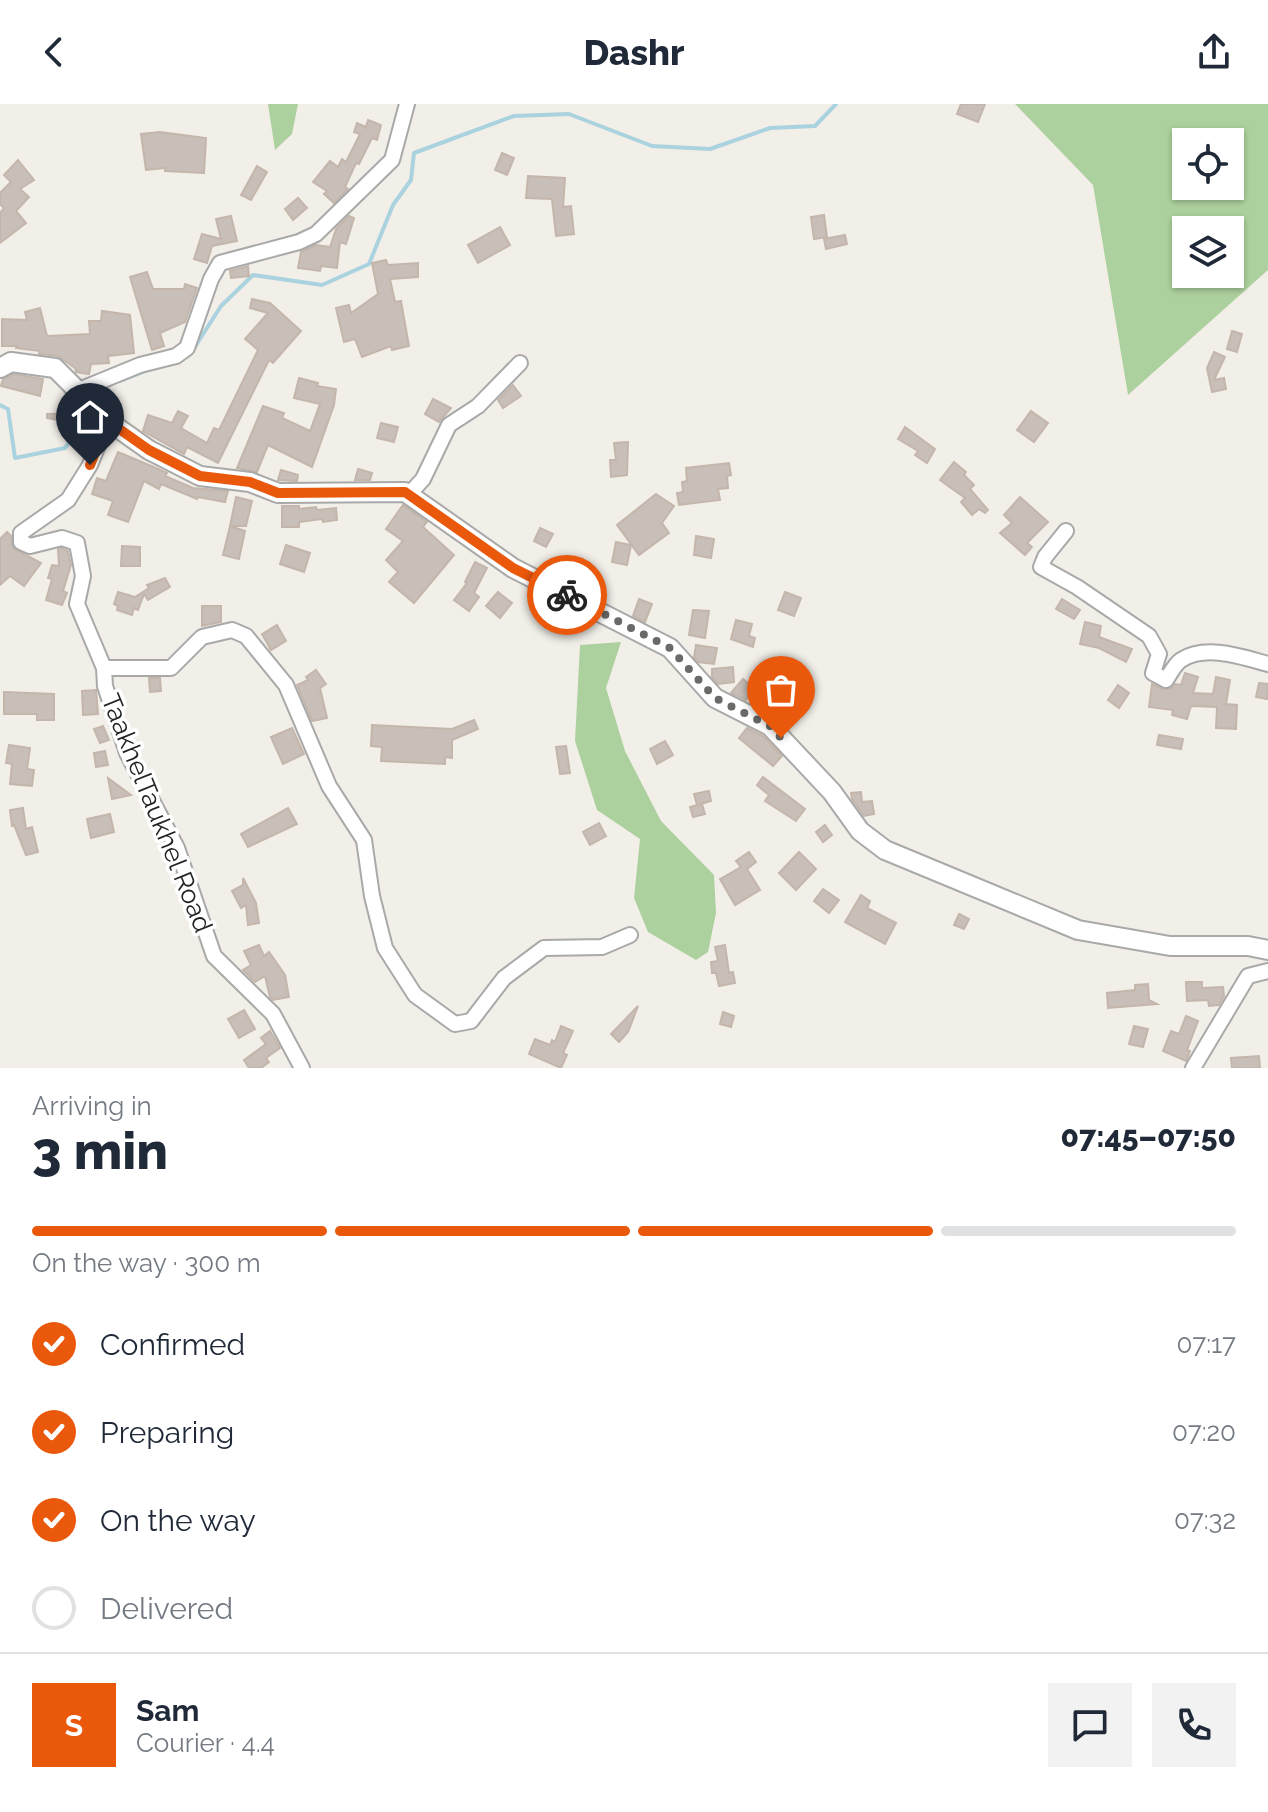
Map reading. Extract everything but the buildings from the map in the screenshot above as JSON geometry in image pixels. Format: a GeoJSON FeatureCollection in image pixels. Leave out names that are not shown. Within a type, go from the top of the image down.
{"type":"FeatureCollection","features":[{"type":"Feature","properties":{"kind":"street"},"geometry":{"type":"LineString","coordinates":[[93,403],[140,365],[176,356],[187,348],[211,279],[220,263],[299,242],[316,234],[392,160],[407,104]]}},
{"type":"Feature","properties":{"kind":"street"},"geometry":{"type":"LineString","coordinates":[[0,368],[11,362],[55,368],[149,450],[200,476],[250,482],[278,493],[405,492],[413,490],[423,479],[449,425],[478,406],[520,363]]}},
{"type":"Feature","properties":{"kind":"street","name":"TaakhelTaukhel Road"},"geometry":{"type":"LineString","coordinates":[[93,403],[90,465],[68,500],[21,533],[21,542],[30,546],[62,538],[77,543],[83,576],[77,604],[104,668],[105,686],[127,753],[177,848],[214,956],[273,1014],[302,1068]]}},
{"type":"Feature","properties":{"kind":"street"},"geometry":{"type":"LineString","coordinates":[[405,492],[513,568],[670,648],[715,698],[770,726],[832,792],[860,831],[885,850],[1078,930],[1170,946],[1248,946],[1268,950]]}},
{"type":"Feature","properties":{"kind":"street"},"geometry":{"type":"LineString","coordinates":[[1066,531],[1045,557],[1041,567],[1077,587],[1149,636],[1159,654],[1153,673],[1166,680],[1179,661],[1201,652],[1234,655],[1268,664]]}},
{"type":"Feature","properties":{"kind":"street"},"geometry":{"type":"LineString","coordinates":[[104,668],[171,668],[202,637],[232,630],[246,636],[286,685],[329,786],[364,840],[372,896],[385,948],[415,995],[455,1024],[471,1021],[504,978],[544,948],[602,947],[630,935]]}},
{"type":"Feature","properties":{"kind":"street"},"geometry":{"type":"LineString","coordinates":[[1193,1068],[1248,976],[1268,971]]}},
{"type":"Feature","properties":{"kind":"green space"},"geometry":{"type":"Polygon","coordinates":[[[268,104],[298,104],[292,134],[275,150],[268,104]]]}},
{"type":"Feature","properties":{"kind":"green space"},"geometry":{"type":"Polygon","coordinates":[[[1015,104],[1268,104],[1268,270],[1128,395],[1093,185],[1015,104]]]}},
{"type":"Feature","properties":{"kind":"green space"},"geometry":{"type":"Polygon","coordinates":[[[621,642],[606,688],[625,751],[661,821],[714,875],[716,913],[708,952],[696,960],[648,932],[634,898],[640,839],[597,810],[575,741],[580,645],[621,642]]]}},
{"type":"Feature","properties":{"kind":"waterway"},"geometry":{"type":"LineString","coordinates":[[191,353],[221,306],[253,275],[322,285],[369,264],[393,205],[411,180],[414,153],[514,116],[569,114],[652,146],[710,149],[770,128],[815,126],[836,104]]}},
{"type":"Feature","properties":{"kind":"waterway"},"geometry":{"type":"LineString","coordinates":[[120,381],[153,368]]}},
{"type":"Feature","properties":{"kind":"waterway"},"geometry":{"type":"LineString","coordinates":[[95,403],[104,386]]}},
{"type":"Feature","properties":{"kind":"waterway"},"geometry":{"type":"LineString","coordinates":[[0,405],[8,409],[15,458],[65,448],[92,411]]}},
{"type":"Feature","properties":{"kind":"way so far"},"geometry":{"type":"LineString","coordinates":[[567,595],[670,648],[715,698],[770,726],[781,738]]}},
{"type":"Feature","properties":{"kind":"route"},"geometry":{"type":"LineString","coordinates":[[90,465],[108,421],[149,450],[200,476],[250,482],[278,493],[405,492],[513,568],[567,595]]}}]}
